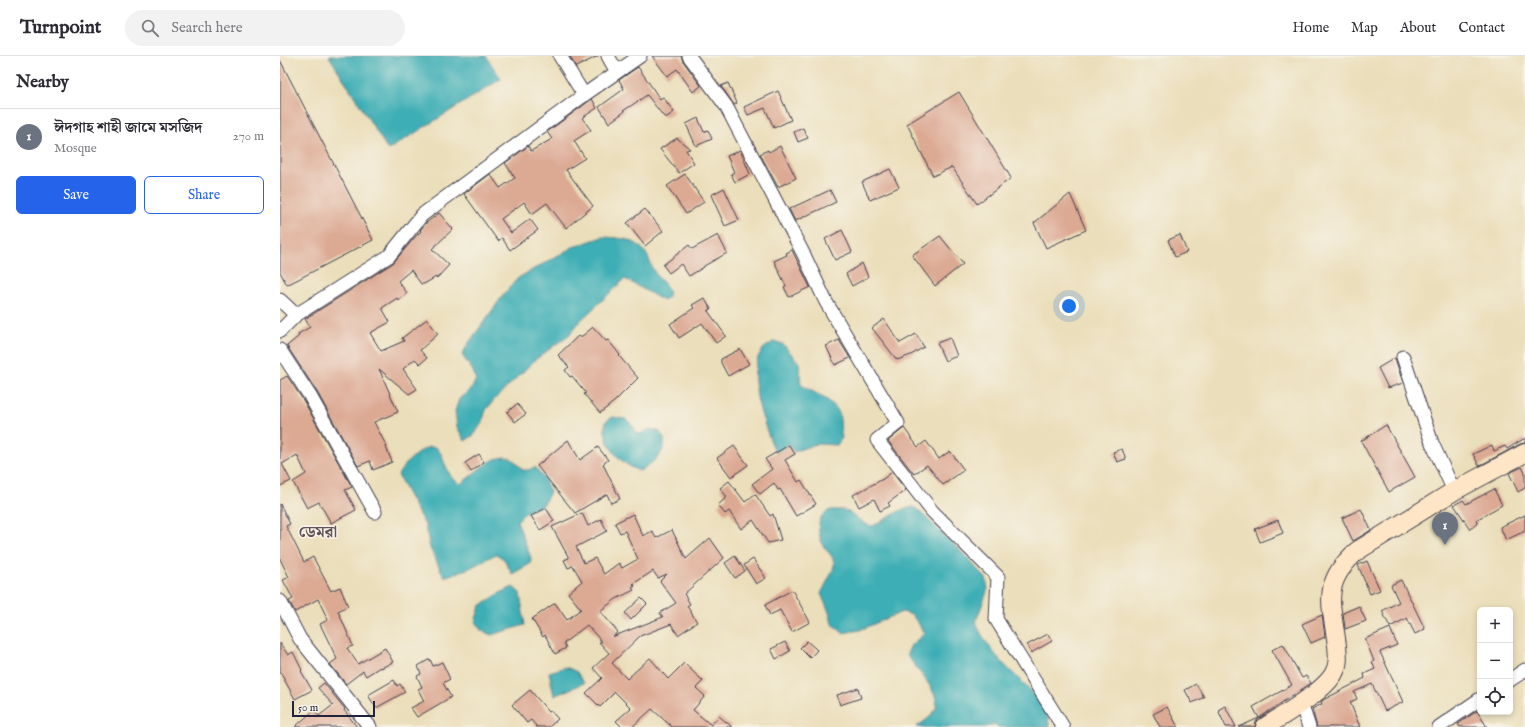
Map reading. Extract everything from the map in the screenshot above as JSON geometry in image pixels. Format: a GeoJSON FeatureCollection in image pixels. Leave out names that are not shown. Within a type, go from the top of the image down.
{"type":"FeatureCollection","features":[{"type":"Feature","properties":{"kind":"street"},"geometry":{"type":"LineString","coordinates":[[560,56],[584,95]]}},
{"type":"Feature","properties":{"kind":"street"},"geometry":{"type":"LineString","coordinates":[[608,56],[617,72]]}},
{"type":"Feature","properties":{"kind":"street"},"geometry":{"type":"LineString","coordinates":[[280,331],[296,316],[389,256],[422,215],[584,95],[640,56]]}},
{"type":"Feature","properties":{"kind":"street"},"geometry":{"type":"LineString","coordinates":[[689,56],[726,106],[804,255],[826,302],[898,423],[877,440],[932,511],[998,577],[996,619],[1063,727]]}},
{"type":"Feature","properties":{"kind":"street"},"geometry":{"type":"LineString","coordinates":[[280,300],[296,316]]}},
{"type":"Feature","properties":{"kind":"street"},"geometry":{"type":"LineString","coordinates":[[280,350],[310,396],[374,512]]}},
{"type":"Feature","properties":{"kind":"street"},"geometry":{"type":"LineString","coordinates":[[1403,357],[1432,443],[1454,491]]}},
{"type":"Feature","properties":{"kind":"street"},"geometry":{"type":"LineString","coordinates":[[1265,727],[1301,703],[1325,684],[1334,673],[1338,661],[1330,592],[1335,577],[1348,559],[1454,491],[1524,456]]}},
{"type":"Feature","properties":{"kind":"street"},"geometry":{"type":"LineString","coordinates":[[280,601],[300,639],[370,727]]}},
{"type":"Feature","properties":{"kind":"street"},"geometry":{"type":"LineString","coordinates":[[1512,679],[1525,670]]}},
{"type":"Feature","properties":{"kind":"street"},"geometry":{"type":"LineString","coordinates":[[1439,727],[1477,701]]}},
{"type":"Feature","properties":{"kind":"street"},"geometry":{"type":"LineString","coordinates":[[1301,703],[1309,727]]}},
{"type":"Feature","properties":{"kind":"water"},"geometry":{"type":"Polygon","coordinates":[[[329,56],[486,56],[501,79],[388,150],[329,56]]]}},
{"type":"Feature","properties":{"kind":"water"},"geometry":{"type":"Polygon","coordinates":[[[602,237],[629,240],[639,246],[648,257],[658,277],[668,290],[669,295],[664,301],[625,279],[581,320],[570,334],[535,360],[495,399],[486,410],[482,423],[474,435],[465,441],[457,427],[455,411],[459,399],[472,388],[476,379],[473,371],[462,355],[468,344],[504,294],[518,278],[573,247],[602,237]]]}},
{"type":"Feature","properties":{"kind":"water"},"geometry":{"type":"Polygon","coordinates":[[[774,341],[783,344],[799,363],[801,385],[828,400],[836,408],[840,416],[842,438],[837,445],[816,444],[790,453],[775,452],[761,414],[755,384],[755,370],[758,358],[764,348],[774,341]]]}},
{"type":"Feature","properties":{"kind":"water"},"geometry":{"type":"Polygon","coordinates":[[[613,417],[626,419],[634,427],[636,433],[640,434],[650,429],[659,431],[664,439],[663,450],[657,458],[640,471],[626,464],[619,458],[609,445],[605,429],[606,421],[613,417]]]}},
{"type":"Feature","properties":{"kind":"water"},"geometry":{"type":"Polygon","coordinates":[[[429,447],[436,447],[442,455],[451,477],[460,484],[484,465],[499,458],[505,457],[512,459],[523,470],[528,470],[535,467],[544,478],[550,492],[543,505],[526,512],[517,521],[531,558],[530,564],[512,574],[504,559],[496,554],[470,568],[444,577],[430,548],[425,525],[398,475],[411,458],[429,447]]]}},
{"type":"Feature","properties":{"kind":"water"},"geometry":{"type":"Polygon","coordinates":[[[913,507],[916,508],[969,559],[986,578],[988,589],[976,621],[977,625],[984,639],[998,657],[1038,700],[1048,718],[1049,727],[999,727],[994,724],[986,727],[916,727],[927,720],[935,710],[937,704],[932,689],[907,654],[911,645],[924,634],[912,615],[902,612],[860,630],[843,633],[832,624],[829,612],[821,594],[834,566],[832,558],[824,547],[820,538],[819,522],[822,516],[829,510],[844,510],[865,524],[873,526],[903,509],[913,507]]]}},
{"type":"Feature","properties":{"kind":"water"},"geometry":{"type":"Polygon","coordinates":[[[513,587],[520,593],[525,625],[491,635],[481,630],[475,622],[480,606],[500,593],[513,587]]]}},
{"type":"Feature","properties":{"kind":"water"},"geometry":{"type":"Polygon","coordinates":[[[566,667],[577,672],[584,683],[554,696],[549,672],[566,667]]]}},
{"type":"Feature","properties":{"kind":"building"},"geometry":{"type":"Polygon","coordinates":[[[598,56],[576,67],[570,57],[598,56]]]}},
{"type":"Feature","properties":{"kind":"building"},"geometry":{"type":"Polygon","coordinates":[[[652,56],[681,56],[701,86],[693,92],[677,69],[667,76],[652,56]]]}},
{"type":"Feature","properties":{"kind":"building"},"geometry":{"type":"Polygon","coordinates":[[[280,60],[373,240],[287,285],[280,272],[280,60]]]}},
{"type":"Feature","properties":{"kind":"building"},"geometry":{"type":"Polygon","coordinates":[[[638,67],[660,99],[663,97],[674,112],[667,117],[664,117],[647,95],[623,111],[624,112],[609,123],[599,107],[624,89],[619,80],[638,67]]]}},
{"type":"Feature","properties":{"kind":"building"},"geometry":{"type":"Polygon","coordinates":[[[728,83],[737,103],[734,105],[721,86],[728,83]]]}},
{"type":"Feature","properties":{"kind":"building"},"geometry":{"type":"Polygon","coordinates":[[[778,91],[791,120],[774,128],[765,108],[748,115],[744,107],[778,91]]]}},
{"type":"Feature","properties":{"kind":"building"},"geometry":{"type":"Polygon","coordinates":[[[959,92],[1011,178],[977,204],[952,167],[933,176],[907,124],[959,92]]]}},
{"type":"Feature","properties":{"kind":"building"},"geometry":{"type":"Polygon","coordinates":[[[592,99],[597,108],[582,118],[591,130],[574,141],[585,158],[566,170],[593,206],[566,228],[547,203],[532,214],[524,202],[501,219],[511,233],[530,219],[538,230],[510,250],[502,238],[498,241],[464,194],[490,174],[500,188],[515,178],[505,163],[528,146],[531,151],[552,139],[547,132],[592,99]]]}},
{"type":"Feature","properties":{"kind":"building"},"geometry":{"type":"Polygon","coordinates":[[[698,118],[704,132],[708,130],[712,139],[696,146],[686,124],[698,118]]]}},
{"type":"Feature","properties":{"kind":"building"},"geometry":{"type":"Polygon","coordinates":[[[803,128],[808,138],[798,142],[794,132],[803,128]]]}},
{"type":"Feature","properties":{"kind":"building"},"geometry":{"type":"Polygon","coordinates":[[[677,138],[690,149],[686,150],[694,163],[679,173],[660,149],[677,138]]]}},
{"type":"Feature","properties":{"kind":"building"},"geometry":{"type":"Polygon","coordinates":[[[780,146],[796,178],[778,187],[760,154],[768,150],[769,152],[780,146]]]}},
{"type":"Feature","properties":{"kind":"building"},"geometry":{"type":"Polygon","coordinates":[[[740,150],[750,174],[735,182],[731,174],[734,172],[727,156],[740,150]]]}},
{"type":"Feature","properties":{"kind":"building"},"geometry":{"type":"Polygon","coordinates":[[[890,169],[899,187],[870,200],[862,182],[890,169]]]}},
{"type":"Feature","properties":{"kind":"building"},"geometry":{"type":"Polygon","coordinates":[[[685,174],[704,202],[686,214],[667,186],[685,174]]]}},
{"type":"Feature","properties":{"kind":"building"},"geometry":{"type":"Polygon","coordinates":[[[724,188],[739,220],[725,226],[711,195],[724,188]]]}},
{"type":"Feature","properties":{"kind":"building"},"geometry":{"type":"Polygon","coordinates":[[[830,190],[836,202],[795,221],[789,209],[830,190]]]}},
{"type":"Feature","properties":{"kind":"building"},"geometry":{"type":"Polygon","coordinates":[[[1070,194],[1086,230],[1046,248],[1034,223],[1070,194]]]}},
{"type":"Feature","properties":{"kind":"building"},"geometry":{"type":"Polygon","coordinates":[[[645,209],[663,231],[645,246],[627,223],[645,209]]]}},
{"type":"Feature","properties":{"kind":"building"},"geometry":{"type":"Polygon","coordinates":[[[439,213],[453,229],[432,249],[449,265],[437,278],[436,277],[424,284],[421,284],[411,270],[398,281],[407,293],[398,300],[397,298],[382,308],[390,322],[370,333],[381,351],[404,341],[402,338],[427,319],[438,334],[420,350],[427,358],[420,364],[415,359],[403,369],[417,389],[409,394],[379,369],[398,412],[374,422],[387,447],[392,462],[373,470],[370,461],[358,466],[317,392],[287,346],[299,336],[298,334],[310,327],[305,319],[393,263],[421,231],[420,230],[425,224],[439,213]]]}},
{"type":"Feature","properties":{"kind":"building"},"geometry":{"type":"Polygon","coordinates":[[[842,230],[852,252],[835,260],[825,239],[842,230]]]}},
{"type":"Feature","properties":{"kind":"building"},"geometry":{"type":"Polygon","coordinates":[[[718,235],[727,253],[689,276],[681,264],[669,273],[663,265],[689,245],[692,249],[718,235]]]}},
{"type":"Feature","properties":{"kind":"building"},"geometry":{"type":"Polygon","coordinates":[[[1180,235],[1187,252],[1175,257],[1168,240],[1180,235]]]}},
{"type":"Feature","properties":{"kind":"building"},"geometry":{"type":"Polygon","coordinates":[[[940,236],[963,264],[935,286],[912,255],[940,236]]]}},
{"type":"Feature","properties":{"kind":"building"},"geometry":{"type":"Polygon","coordinates":[[[792,250],[810,287],[789,297],[784,287],[786,286],[774,261],[787,255],[786,253],[792,250]]]}},
{"type":"Feature","properties":{"kind":"building"},"geometry":{"type":"Polygon","coordinates":[[[862,263],[868,277],[852,286],[846,274],[862,263]]]}},
{"type":"Feature","properties":{"kind":"building"},"geometry":{"type":"Polygon","coordinates":[[[704,298],[711,309],[708,311],[726,336],[716,343],[702,323],[679,338],[670,324],[694,308],[692,305],[704,298]]]}},
{"type":"Feature","properties":{"kind":"building"},"geometry":{"type":"Polygon","coordinates":[[[884,319],[900,343],[916,334],[924,347],[911,355],[897,360],[872,328],[884,319]]]}},
{"type":"Feature","properties":{"kind":"building"},"geometry":{"type":"Polygon","coordinates":[[[593,327],[606,341],[608,340],[620,355],[619,356],[638,378],[615,401],[600,413],[584,394],[586,393],[572,376],[570,377],[565,370],[569,367],[558,355],[578,336],[580,338],[593,327]]]}},
{"type":"Feature","properties":{"kind":"building"},"geometry":{"type":"Polygon","coordinates":[[[950,338],[957,356],[945,361],[937,343],[950,338]]]}},
{"type":"Feature","properties":{"kind":"building"},"geometry":{"type":"Polygon","coordinates":[[[839,340],[850,358],[835,365],[826,346],[839,340]]]}},
{"type":"Feature","properties":{"kind":"building"},"geometry":{"type":"Polygon","coordinates":[[[740,349],[749,364],[728,376],[721,363],[721,359],[740,349]]]}},
{"type":"Feature","properties":{"kind":"building"},"geometry":{"type":"Polygon","coordinates":[[[1395,358],[1403,383],[1388,388],[1378,368],[1395,358]]]}},
{"type":"Feature","properties":{"kind":"building"},"geometry":{"type":"Polygon","coordinates":[[[287,376],[303,400],[352,487],[345,490],[356,510],[331,523],[319,502],[307,508],[293,482],[306,474],[297,455],[282,464],[291,481],[280,486],[280,380],[287,376]]]}},
{"type":"Feature","properties":{"kind":"building"},"geometry":{"type":"Polygon","coordinates":[[[517,404],[526,414],[515,422],[507,412],[517,404]]]}},
{"type":"Feature","properties":{"kind":"building"},"geometry":{"type":"Polygon","coordinates":[[[1386,425],[1415,477],[1389,492],[1361,441],[1386,425]]]}},
{"type":"Feature","properties":{"kind":"building"},"geometry":{"type":"Polygon","coordinates":[[[904,428],[918,447],[926,441],[939,459],[950,451],[964,470],[943,485],[927,465],[914,474],[888,441],[904,428]]]}},
{"type":"Feature","properties":{"kind":"building"},"geometry":{"type":"Polygon","coordinates":[[[1525,438],[1525,443],[1520,444],[1479,466],[1473,454],[1492,445],[1494,451],[1505,446],[1507,449],[1525,438]]]}},
{"type":"Feature","properties":{"kind":"building"},"geometry":{"type":"Polygon","coordinates":[[[568,440],[580,460],[598,447],[608,460],[603,464],[620,499],[611,503],[607,494],[575,513],[537,466],[568,440]]]}},
{"type":"Feature","properties":{"kind":"building"},"geometry":{"type":"Polygon","coordinates":[[[789,445],[795,454],[785,460],[798,482],[801,480],[816,504],[796,516],[780,489],[778,490],[774,483],[760,494],[752,484],[772,469],[765,459],[789,445]]]}},
{"type":"Feature","properties":{"kind":"building"},"geometry":{"type":"Polygon","coordinates":[[[734,446],[748,465],[731,477],[717,458],[734,446]]]}},
{"type":"Feature","properties":{"kind":"building"},"geometry":{"type":"Polygon","coordinates":[[[1122,449],[1126,459],[1117,462],[1113,452],[1122,449]]]}},
{"type":"Feature","properties":{"kind":"building"},"geometry":{"type":"Polygon","coordinates":[[[479,454],[484,462],[471,472],[465,463],[479,454]]]}},
{"type":"Feature","properties":{"kind":"building"},"geometry":{"type":"Polygon","coordinates":[[[1522,467],[1525,473],[1525,488],[1518,492],[1509,473],[1522,467]]]}},
{"type":"Feature","properties":{"kind":"building"},"geometry":{"type":"Polygon","coordinates":[[[892,472],[906,490],[888,503],[890,506],[880,511],[874,499],[859,507],[853,495],[883,479],[892,472]]]}},
{"type":"Feature","properties":{"kind":"building"},"geometry":{"type":"Polygon","coordinates":[[[729,481],[745,502],[755,494],[770,516],[773,514],[781,540],[768,543],[753,520],[741,529],[729,511],[725,514],[718,505],[727,497],[720,488],[729,481]]]}},
{"type":"Feature","properties":{"kind":"building"},"geometry":{"type":"Polygon","coordinates":[[[1494,489],[1502,505],[1476,520],[1478,523],[1470,529],[1454,505],[1463,500],[1466,504],[1494,489]]]}},
{"type":"Feature","properties":{"kind":"building"},"geometry":{"type":"Polygon","coordinates":[[[280,504],[290,524],[286,526],[304,562],[313,557],[331,591],[340,587],[348,606],[338,611],[353,646],[347,648],[358,664],[385,648],[393,662],[381,668],[380,667],[366,676],[363,671],[346,684],[330,664],[337,659],[320,624],[328,620],[318,599],[295,612],[289,601],[293,599],[283,580],[289,577],[280,559],[280,504]]]}},
{"type":"Feature","properties":{"kind":"building"},"geometry":{"type":"Polygon","coordinates":[[[546,508],[554,521],[540,530],[531,516],[546,508]]]}},
{"type":"Feature","properties":{"kind":"building"},"geometry":{"type":"Polygon","coordinates":[[[1361,509],[1371,530],[1353,541],[1342,518],[1361,509]]]}},
{"type":"Feature","properties":{"kind":"building"},"geometry":{"type":"Polygon","coordinates":[[[582,513],[588,526],[601,519],[607,531],[576,547],[584,563],[595,558],[604,574],[619,563],[622,568],[638,559],[625,531],[620,533],[615,523],[633,514],[643,536],[652,531],[656,538],[672,530],[686,559],[710,538],[724,558],[684,594],[690,604],[687,606],[697,622],[678,635],[671,624],[640,636],[612,663],[627,679],[650,658],[668,679],[684,663],[703,681],[696,688],[705,696],[693,710],[711,725],[719,716],[732,727],[672,727],[652,709],[632,727],[622,727],[616,721],[631,708],[615,692],[600,707],[586,693],[602,678],[593,668],[609,653],[599,642],[602,642],[587,625],[564,643],[566,648],[555,654],[545,635],[543,637],[532,619],[555,603],[567,620],[581,609],[568,593],[582,581],[573,566],[568,568],[564,560],[569,558],[552,527],[582,513]],[[653,571],[633,584],[635,586],[632,588],[634,590],[616,599],[600,611],[618,632],[612,637],[663,617],[660,613],[676,603],[660,581],[667,574],[658,578],[653,571]]]}},
{"type":"Feature","properties":{"kind":"building"},"geometry":{"type":"Polygon","coordinates":[[[1525,515],[1525,531],[1506,540],[1500,527],[1525,515]]]}},
{"type":"Feature","properties":{"kind":"building"},"geometry":{"type":"Polygon","coordinates":[[[1278,520],[1283,533],[1260,542],[1255,529],[1278,520]]]}},
{"type":"Feature","properties":{"kind":"building"},"geometry":{"type":"Polygon","coordinates":[[[735,556],[745,571],[735,578],[725,563],[735,556]]]}},
{"type":"Feature","properties":{"kind":"building"},"geometry":{"type":"Polygon","coordinates":[[[753,559],[766,578],[756,584],[744,565],[753,559]]]}},
{"type":"Feature","properties":{"kind":"building"},"geometry":{"type":"Polygon","coordinates":[[[1367,561],[1380,590],[1370,594],[1358,565],[1367,561]]]}},
{"type":"Feature","properties":{"kind":"building"},"geometry":{"type":"Polygon","coordinates":[[[1401,580],[1425,629],[1415,634],[1407,618],[1390,627],[1382,611],[1399,602],[1391,585],[1401,580]]]}},
{"type":"Feature","properties":{"kind":"building"},"geometry":{"type":"Polygon","coordinates":[[[792,590],[810,622],[792,632],[780,610],[770,615],[765,605],[792,590]]]}},
{"type":"Feature","properties":{"kind":"building"},"geometry":{"type":"Polygon","coordinates":[[[641,598],[647,604],[631,620],[625,613],[641,598]]]}},
{"type":"Feature","properties":{"kind":"building"},"geometry":{"type":"Polygon","coordinates":[[[1359,606],[1366,621],[1345,629],[1343,613],[1359,606]]]}},
{"type":"Feature","properties":{"kind":"building"},"geometry":{"type":"Polygon","coordinates":[[[1322,615],[1325,637],[1311,643],[1302,624],[1322,615]]]}},
{"type":"Feature","properties":{"kind":"building"},"geometry":{"type":"Polygon","coordinates":[[[1390,628],[1397,645],[1380,652],[1403,702],[1385,711],[1372,684],[1354,692],[1357,699],[1350,702],[1360,727],[1317,727],[1312,709],[1322,704],[1321,702],[1325,699],[1365,678],[1364,674],[1375,669],[1372,662],[1374,661],[1365,639],[1390,628]]]}},
{"type":"Feature","properties":{"kind":"building"},"geometry":{"type":"Polygon","coordinates":[[[1048,634],[1052,641],[1031,653],[1027,645],[1048,634]]]}},
{"type":"Feature","properties":{"kind":"building"},"geometry":{"type":"Polygon","coordinates":[[[807,641],[817,650],[810,658],[800,648],[807,641]]]}},
{"type":"Feature","properties":{"kind":"building"},"geometry":{"type":"Polygon","coordinates":[[[785,642],[790,651],[776,659],[771,649],[785,642]]]}},
{"type":"Feature","properties":{"kind":"building"},"geometry":{"type":"Polygon","coordinates":[[[280,643],[288,655],[293,652],[302,670],[301,671],[312,690],[295,699],[280,672],[280,643]]]}},
{"type":"Feature","properties":{"kind":"building"},"geometry":{"type":"Polygon","coordinates":[[[1283,644],[1302,678],[1306,676],[1311,683],[1259,718],[1253,707],[1292,685],[1272,650],[1283,644]]]}},
{"type":"Feature","properties":{"kind":"building"},"geometry":{"type":"Polygon","coordinates":[[[430,659],[433,666],[442,662],[450,679],[443,683],[451,697],[417,717],[411,708],[424,701],[418,689],[422,687],[417,676],[421,674],[418,666],[430,659]]]}},
{"type":"Feature","properties":{"kind":"building"},"geometry":{"type":"Polygon","coordinates":[[[394,680],[397,686],[400,684],[405,692],[376,708],[368,695],[394,680]]]}},
{"type":"Feature","properties":{"kind":"building"},"geometry":{"type":"Polygon","coordinates":[[[324,683],[345,709],[344,710],[357,727],[295,727],[314,710],[319,716],[333,705],[318,688],[324,683]]]}},
{"type":"Feature","properties":{"kind":"building"},"geometry":{"type":"Polygon","coordinates":[[[1196,684],[1204,697],[1192,703],[1185,690],[1196,684]]]}},
{"type":"Feature","properties":{"kind":"building"},"geometry":{"type":"Polygon","coordinates":[[[858,688],[861,698],[840,705],[837,695],[858,688]]]}},
{"type":"Feature","properties":{"kind":"building"},"geometry":{"type":"Polygon","coordinates":[[[530,690],[549,712],[551,711],[558,719],[549,727],[537,727],[531,720],[527,723],[512,705],[530,690]]]}},
{"type":"Feature","properties":{"kind":"building"},"geometry":{"type":"Polygon","coordinates":[[[1225,706],[1236,727],[1226,727],[1218,710],[1225,706]]]}},
{"type":"Feature","properties":{"kind":"building"},"geometry":{"type":"Polygon","coordinates":[[[1167,707],[1178,727],[1160,727],[1153,714],[1167,707]]]}},
{"type":"Feature","properties":{"kind":"building"},"geometry":{"type":"Polygon","coordinates":[[[1477,711],[1477,715],[1480,715],[1487,727],[1460,727],[1458,724],[1477,711]]]}},
{"type":"Feature","properties":{"kind":"building"},"geometry":{"type":"Polygon","coordinates":[[[1259,718],[1255,727],[1239,727],[1259,718]]]}},
{"type":"Feature","properties":{"kind":"place","name":"ঈদগাহ শাহী জামে মসজিদ"},"geometry":{"type":"Point","coordinates":[1445,545]}},
{"type":"Feature","properties":{"kind":"district","name":"ডেমরা"},"geometry":{"type":"Point","coordinates":[318,531]}}]}
